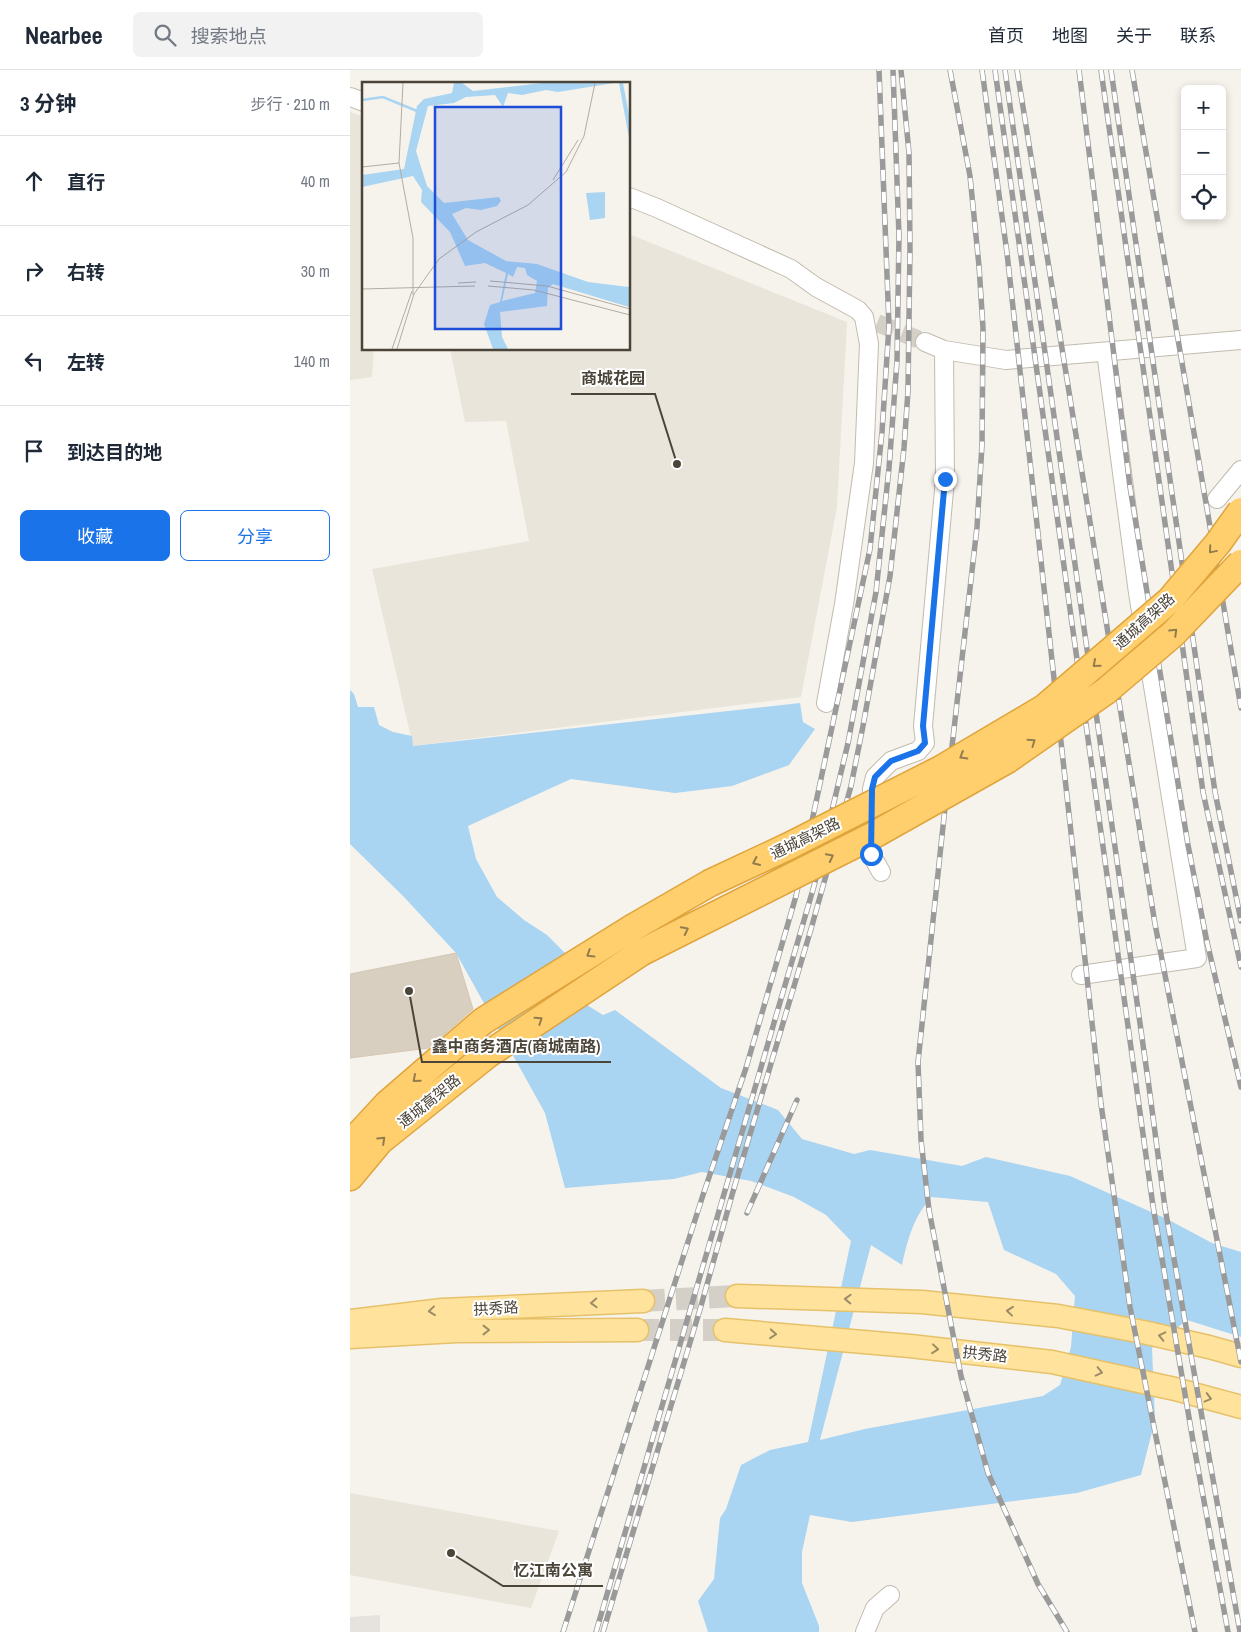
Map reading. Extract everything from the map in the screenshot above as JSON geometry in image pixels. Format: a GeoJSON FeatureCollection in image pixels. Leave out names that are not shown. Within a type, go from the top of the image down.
{"type":"FeatureCollection","features":[{"type":"Feature","properties":{"kind":"highway","name":"通城高架路"},"geometry":{"type":"LineString","coordinates":[[350,1144],[387,1104],[483,1021],[632,928],[710,883],[789,846],[941,769],[1044,708],[1170,600],[1218,543],[1241,511]]}},
{"type":"Feature","properties":{"kind":"highway","name":"通城高架路"},"geometry":{"type":"LineString","coordinates":[[350,1177],[380,1141],[486,1055],[642,952],[872,836],[1014,755],[1106,691],[1173,634],[1241,563]]}},
{"type":"Feature","properties":{"kind":"main road"},"geometry":{"type":"LineString","coordinates":[[737,1296],[922,1302],[1058,1316],[1209,1346],[1241,1356]]}},
{"type":"Feature","properties":{"kind":"main road","name":"拱秀路"},"geometry":{"type":"LineString","coordinates":[[350,1321],[442,1310],[643,1301]]}},
{"type":"Feature","properties":{"kind":"main road","name":"拱秀路"},"geometry":{"type":"LineString","coordinates":[[350,1337],[456,1331],[637,1330]]}},
{"type":"Feature","properties":{"kind":"main road","name":"拱秀路"},"geometry":{"type":"LineString","coordinates":[[725,1330],[910,1346],[1052,1362],[1175,1389],[1241,1407]]}},
{"type":"Feature","properties":{"kind":"street"},"geometry":{"type":"LineString","coordinates":[[350,97],[362,101]]}},
{"type":"Feature","properties":{"kind":"street"},"geometry":{"type":"LineString","coordinates":[[630,197],[791,269],[816,287],[858,310],[870,320],[864,463],[844,604],[826,703]]}},
{"type":"Feature","properties":{"kind":"street"},"geometry":{"type":"LineString","coordinates":[[925,342],[944,350],[1006,360],[1241,340]]}},
{"type":"Feature","properties":{"kind":"street"},"geometry":{"type":"LineString","coordinates":[[881,872],[871,854],[872,789],[875,777],[891,761],[918,751],[925,743],[924,718],[945,479],[944,350]]}},
{"type":"Feature","properties":{"kind":"street"},"geometry":{"type":"LineString","coordinates":[[1082,975],[1197,958],[1138,593],[1106,352]]}},
{"type":"Feature","properties":{"kind":"street"},"geometry":{"type":"LineString","coordinates":[[1217,500],[1241,470]]}},
{"type":"Feature","properties":{"kind":"street"},"geometry":{"type":"LineString","coordinates":[[865,1632],[875,1608],[890,1595]]}},
{"type":"Feature","properties":{"kind":"shaded area"},"geometry":{"type":"Polygon","coordinates":[[[350,112],[362,116],[362,350],[374,350],[372,377],[350,380],[350,112]]]}},
{"type":"Feature","properties":{"kind":"shaded area"},"geometry":{"type":"Polygon","coordinates":[[[630,234],[847,322],[837,507],[801,697],[413,746],[372,569],[529,541],[506,421],[465,422],[450,350],[630,350],[630,234]]]}},
{"type":"Feature","properties":{"kind":"shaded area"},"geometry":{"type":"Polygon","coordinates":[[[350,1493],[559,1531],[531,1608],[350,1575],[350,1493]]]}},
{"type":"Feature","properties":{"kind":"shaded area"},"geometry":{"type":"Polygon","coordinates":[[[380,1615],[380,1632],[350,1632],[350,1617],[380,1615]]]}},
{"type":"Feature","properties":{"kind":"water"},"geometry":{"type":"Polygon","coordinates":[[[350,690],[354,694],[358,707],[374,707],[379,725],[393,732],[412,736],[413,746],[800,703],[803,722],[815,729],[789,765],[732,786],[675,793],[571,779],[468,826],[476,859],[497,897],[524,920],[547,935],[570,958],[584,991],[587,1005],[603,1015],[615,1010],[721,1088],[778,1110],[802,1139],[854,1154],[870,1150],[962,1166],[986,1157],[1070,1176],[1167,1219],[1212,1243],[1241,1252],[1241,1337],[1187,1320],[1152,1348],[1155,1420],[1141,1475],[1077,1493],[852,1522],[810,1515],[802,1552],[802,1583],[819,1626],[819,1632],[708,1632],[698,1601],[714,1579],[720,1518],[726,1509],[741,1465],[770,1450],[808,1442],[851,1241],[826,1215],[794,1197],[751,1181],[702,1172],[674,1179],[565,1188],[545,1113],[456,953],[404,897],[350,844],[350,690]],[[931,1197],[912,1229],[902,1265],[871,1245],[820,1440],[865,1429],[1043,1396],[1060,1385],[1071,1347],[1075,1296],[1056,1274],[1004,1250],[988,1202],[931,1197]]]}},
{"type":"Feature","properties":{"kind":"building"},"geometry":{"type":"Polygon","coordinates":[[[456,953],[473,1009],[429,1048],[350,1058],[350,974],[456,953]]]}},
{"type":"Feature","properties":{"kind":"tunnel"},"geometry":{"type":"LineString","coordinates":[[877,323],[925,342]]}},
{"type":"Feature","properties":{"kind":"tunnel"},"geometry":{"type":"LineString","coordinates":[[643,1301],[737,1296]]}},
{"type":"Feature","properties":{"kind":"tunnel"},"geometry":{"type":"LineString","coordinates":[[637,1330],[725,1330]]}},
{"type":"Feature","properties":{"kind":"railway"},"geometry":{"type":"LineString","coordinates":[[563,1632],[703,1195],[746,1068],[796,896],[870,549],[882,432],[889,326],[879,70]]}},
{"type":"Feature","properties":{"kind":"railway"},"geometry":{"type":"LineString","coordinates":[[596,1632],[814,886],[848,743],[876,592],[889,468],[897,361],[899,236],[893,70]]}},
{"type":"Feature","properties":{"kind":"railway"},"geometry":{"type":"LineString","coordinates":[[603,1632],[811,929],[851,786],[863,726],[890,576],[904,448],[908,391],[909,153],[901,70]]}},
{"type":"Feature","properties":{"kind":"railway"},"geometry":{"type":"LineString","coordinates":[[950,70],[970,176],[979,266],[983,328],[982,445],[977,527],[918,1062],[921,1140],[929,1210],[961,1376],[988,1473],[1038,1584],[1067,1632]]}},
{"type":"Feature","properties":{"kind":"railway"},"geometry":{"type":"LineString","coordinates":[[982,70],[1007,253],[1101,1104],[1130,1307],[1195,1632]]}},
{"type":"Feature","properties":{"kind":"railway"},"geometry":{"type":"LineString","coordinates":[[995,70],[1153,1206],[1228,1632]]}},
{"type":"Feature","properties":{"kind":"railway"},"geometry":{"type":"LineString","coordinates":[[1005,70],[1165,1208],[1240,1632]]}},
{"type":"Feature","properties":{"kind":"railway"},"geometry":{"type":"LineString","coordinates":[[1017,70],[1155,924],[1241,1362]]}},
{"type":"Feature","properties":{"kind":"railway"},"geometry":{"type":"LineString","coordinates":[[1079,70],[1130,487],[1188,845],[1207,942],[1241,1087]]}},
{"type":"Feature","properties":{"kind":"railway"},"geometry":{"type":"LineString","coordinates":[[1101,70],[1203,792],[1241,967]]}},
{"type":"Feature","properties":{"kind":"railway"},"geometry":{"type":"LineString","coordinates":[[1111,70],[1215,792],[1241,921]]}},
{"type":"Feature","properties":{"kind":"railway"},"geometry":{"type":"LineString","coordinates":[[1132,70],[1241,708]]}},
{"type":"Feature","properties":{"kind":"railway"},"geometry":{"type":"LineString","coordinates":[[747,1213],[797,1100]]}},
{"type":"Feature","properties":{"kind":"place","name":"商城花园"},"geometry":{"type":"Point","coordinates":[677,464]}},
{"type":"Feature","properties":{"kind":"place","name":"鑫中商务酒店(商城南路)"},"geometry":{"type":"Point","coordinates":[409,991]}},
{"type":"Feature","properties":{"kind":"place","name":"忆江南公寓"},"geometry":{"type":"Point","coordinates":[451,1553]}},
{"type":"Feature","properties":{"kind":"route"},"geometry":{"type":"LineString","coordinates":[[871,854],[872,789],[875,777],[891,761],[918,751],[925,743],[923,726],[945,479]]}}]}
